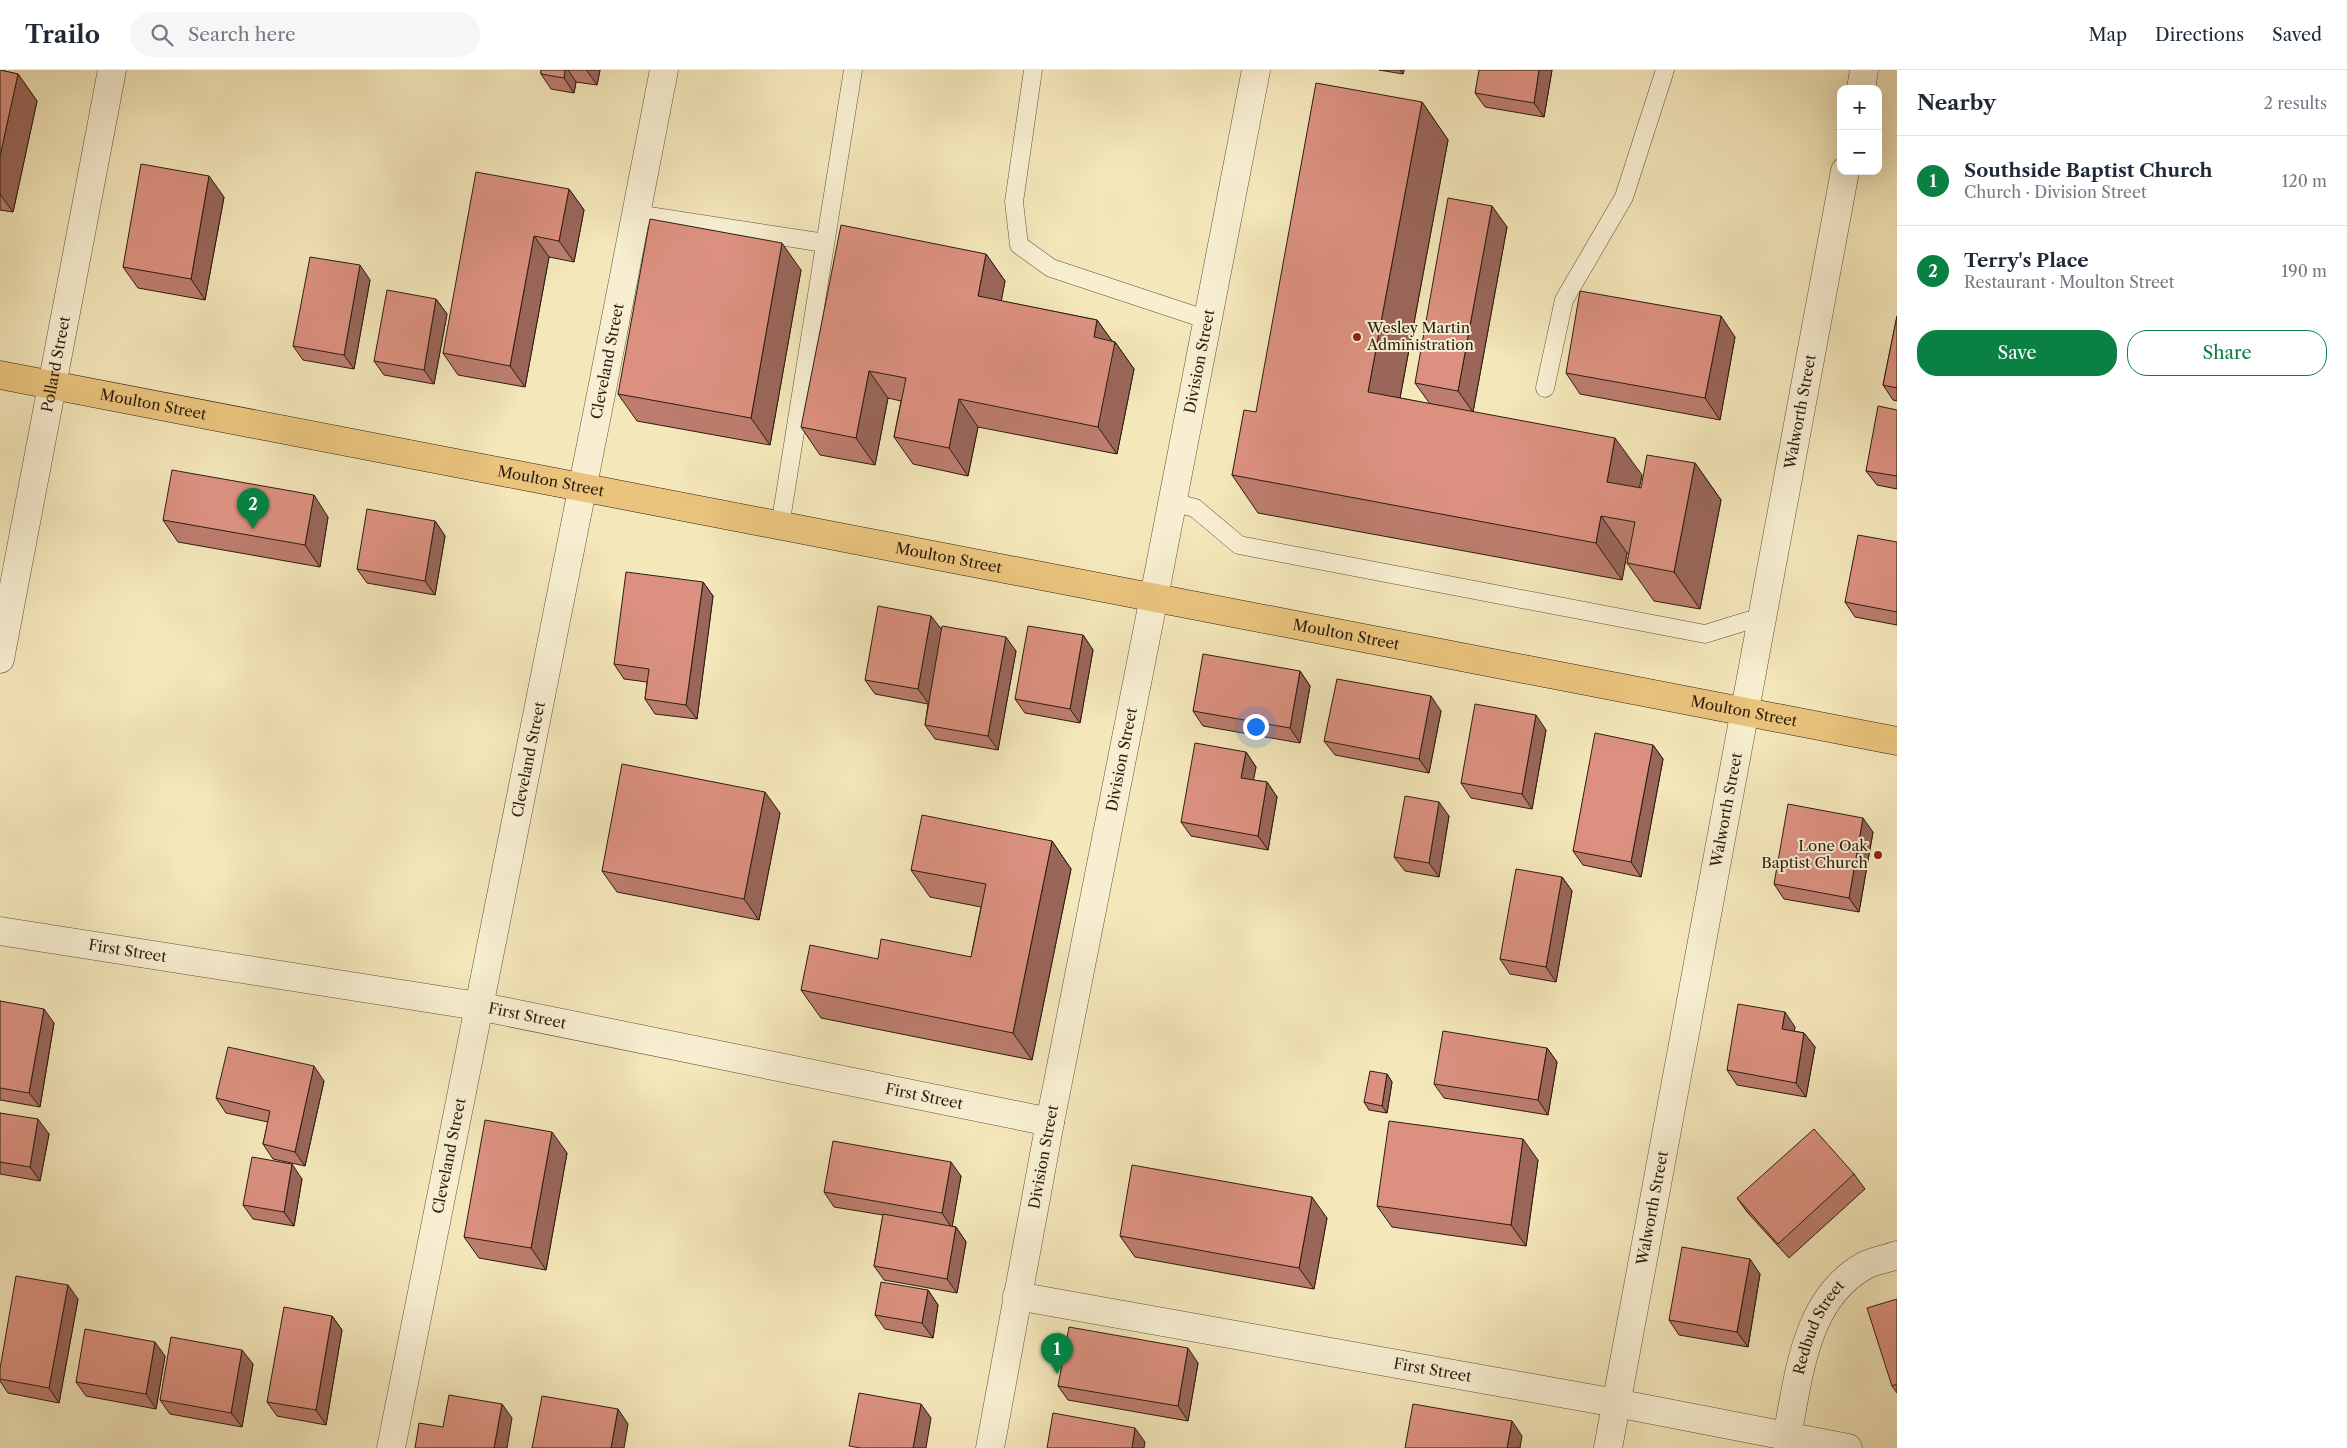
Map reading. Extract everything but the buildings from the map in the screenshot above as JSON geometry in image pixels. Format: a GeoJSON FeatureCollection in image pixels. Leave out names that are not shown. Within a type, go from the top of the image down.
{"type":"FeatureCollection","features":[{"type":"Feature","properties":{"kind":"main road","name":"Moulton Street"},"geometry":{"type":"LineString","coordinates":[[0,375],[1897,741]]}},
{"type":"Feature","properties":{"kind":"street","name":"Pollard Street"},"geometry":{"type":"LineString","coordinates":[[0,659],[50,385],[112,70]]}},
{"type":"Feature","properties":{"kind":"street","name":"Cleveland Street"},"geometry":{"type":"LineString","coordinates":[[391,1448],[478,1006],[584,488],[664,70]]}},
{"type":"Feature","properties":{"kind":"street","name":"Division Street"},"geometry":{"type":"LineString","coordinates":[[990,1448],[1050,1122],[1256,70]]}},
{"type":"Feature","properties":{"kind":"street"},"geometry":{"type":"LineString","coordinates":[[1862,85],[1864,70]]}},
{"type":"Feature","properties":{"kind":"street","name":"Walworth Street"},"geometry":{"type":"LineString","coordinates":[[1608,1448],[1844,175]]}},
{"type":"Feature","properties":{"kind":"street","name":"First Street"},"geometry":{"type":"LineString","coordinates":[[0,931],[478,1006],[1050,1122]]}},
{"type":"Feature","properties":{"kind":"street","name":"Redbud Street"},"geometry":{"type":"LineString","coordinates":[[1787,1436],[1807,1341],[1828,1296],[1864,1266],[1897,1255]]}},
{"type":"Feature","properties":{"kind":"street","name":"First Street"},"geometry":{"type":"LineString","coordinates":[[1017,1296],[1616,1403],[1848,1448]]}},
{"type":"Feature","properties":{"kind":"lane"},"geometry":{"type":"LineString","coordinates":[[780,526],[853,70]]}},
{"type":"Feature","properties":{"kind":"lane"},"geometry":{"type":"LineString","coordinates":[[1033,70],[1014,202],[1019,245],[1051,268],[1208,320]]}},
{"type":"Feature","properties":{"kind":"lane"},"geometry":{"type":"LineString","coordinates":[[1545,388],[1564,300],[1624,197],[1665,70]]}},
{"type":"Feature","properties":{"kind":"lane"},"geometry":{"type":"LineString","coordinates":[[636,214],[825,243]]}},
{"type":"Feature","properties":{"kind":"lane"},"geometry":{"type":"LineString","coordinates":[[1172,502],[1195,508],[1239,545],[1705,634],[1747,621],[1762,623]]}},
{"type":"Feature","properties":{"kind":"place","name":"Wesley Martin Administration"},"geometry":{"type":"Point","coordinates":[1357,337]}},
{"type":"Feature","properties":{"kind":"place","name":"Terry's Place"},"geometry":{"type":"Point","coordinates":[253,529]}},
{"type":"Feature","properties":{"kind":"place","name":"Lone Oak Baptist Church"},"geometry":{"type":"Point","coordinates":[1878,855]}},
{"type":"Feature","properties":{"kind":"place","name":"Southside Baptist Church"},"geometry":{"type":"Point","coordinates":[1057,1374]}}]}
